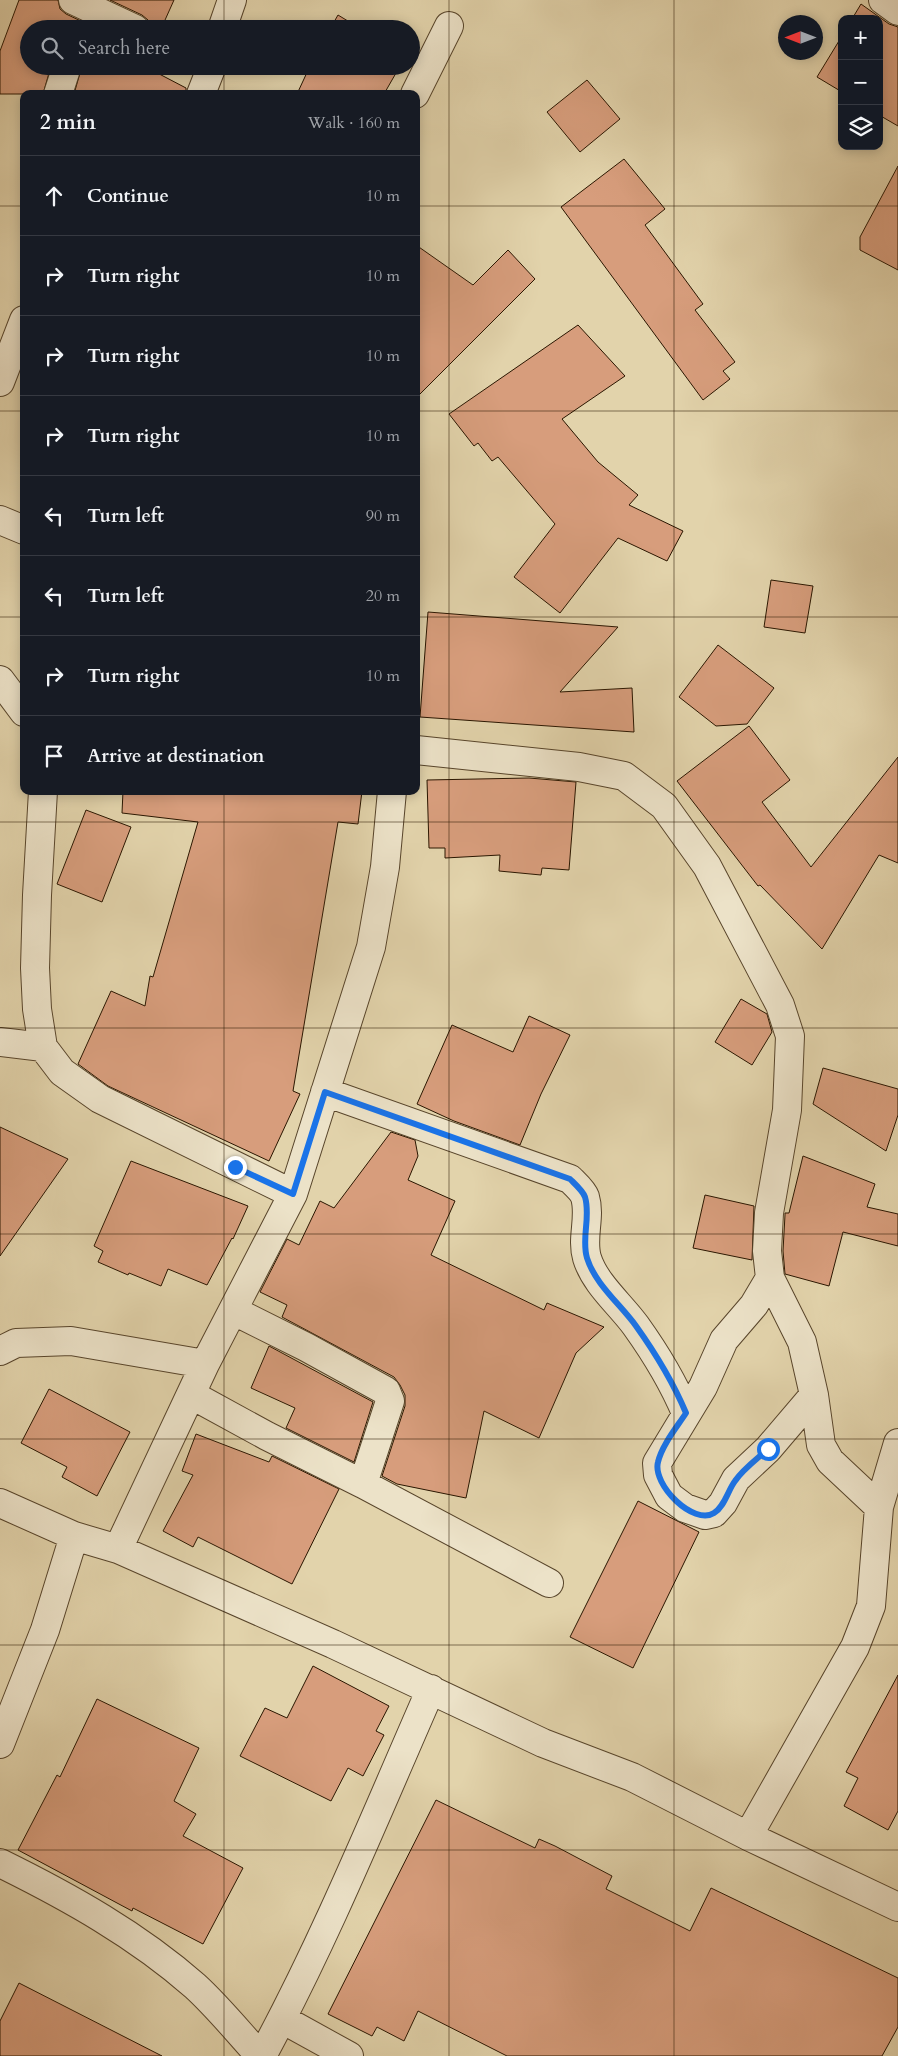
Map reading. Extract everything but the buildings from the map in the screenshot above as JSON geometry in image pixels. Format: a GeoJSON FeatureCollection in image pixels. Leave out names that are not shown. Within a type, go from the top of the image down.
{"type":"FeatureCollection","features":[{"type":"Feature","properties":{"kind":"street"},"geometry":{"type":"LineString","coordinates":[[225,20],[232,0]]}},
{"type":"Feature","properties":{"kind":"street"},"geometry":{"type":"LineString","coordinates":[[883,0],[898,11]]}},
{"type":"Feature","properties":{"kind":"street"},"geometry":{"type":"LineString","coordinates":[[80,12],[106,20]]}},
{"type":"Feature","properties":{"kind":"street"},"geometry":{"type":"LineString","coordinates":[[417,90],[449,26]]}},
{"type":"Feature","properties":{"kind":"street"},"geometry":{"type":"LineString","coordinates":[[59,90],[63,75]]}},
{"type":"Feature","properties":{"kind":"street"},"geometry":{"type":"LineString","coordinates":[[203,90],[208,75]]}},
{"type":"Feature","properties":{"kind":"street"},"geometry":{"type":"LineString","coordinates":[[0,382],[20,330]]}},
{"type":"Feature","properties":{"kind":"street"},"geometry":{"type":"LineString","coordinates":[[0,520],[20,528]]}},
{"type":"Feature","properties":{"kind":"street"},"geometry":{"type":"LineString","coordinates":[[0,680],[20,707]]}},
{"type":"Feature","properties":{"kind":"street"},"geometry":{"type":"LineString","coordinates":[[420,750],[579,767],[624,776],[664,806],[707,866],[780,1005],[790,1036],[787,1110],[769,1213],[767,1251],[770,1278],[802,1342],[814,1395],[821,1445],[830,1461],[879,1507]]}},
{"type":"Feature","properties":{"kind":"street"},"geometry":{"type":"LineString","coordinates":[[43,795],[36,895],[35,968],[36,1009],[43,1047],[62,1072],[100,1099],[293,1194]]}},
{"type":"Feature","properties":{"kind":"street"},"geometry":{"type":"LineString","coordinates":[[118,1549],[205,1364],[293,1194],[371,947],[385,867],[392,795]]}},
{"type":"Feature","properties":{"kind":"street"},"geometry":{"type":"LineString","coordinates":[[0,1042],[43,1047]]}},
{"type":"Feature","properties":{"kind":"street"},"geometry":{"type":"LineString","coordinates":[[325,1092],[570,1179],[584,1195],[587,1216],[584,1240],[587,1259],[601,1282],[636,1325],[660,1361],[686,1413]]}},
{"type":"Feature","properties":{"kind":"street"},"geometry":{"type":"LineString","coordinates":[[770,1278],[754,1305],[724,1340],[703,1386],[657,1463],[658,1475],[669,1496],[685,1508],[705,1515],[714,1513],[723,1503],[736,1479],[768,1449],[814,1395]]}},
{"type":"Feature","properties":{"kind":"street"},"geometry":{"type":"LineString","coordinates":[[234,1311],[386,1390],[390,1401],[363,1484]]}},
{"type":"Feature","properties":{"kind":"street"},"geometry":{"type":"LineString","coordinates":[[0,1351],[16,1343],[71,1341],[205,1364]]}},
{"type":"Feature","properties":{"kind":"street"},"geometry":{"type":"LineString","coordinates":[[192,1395],[549,1583]]}},
{"type":"Feature","properties":{"kind":"street"},"geometry":{"type":"LineString","coordinates":[[748,1836],[855,1647],[871,1606],[879,1507],[898,1443]]}},
{"type":"Feature","properties":{"kind":"street"},"geometry":{"type":"LineString","coordinates":[[0,1504],[74,1536],[118,1549],[333,1644],[543,1742],[632,1777],[748,1836],[898,1907]]}},
{"type":"Feature","properties":{"kind":"street"},"geometry":{"type":"LineString","coordinates":[[0,1744],[45,1630],[74,1536]]}},
{"type":"Feature","properties":{"kind":"street"},"geometry":{"type":"LineString","coordinates":[[0,1863],[45,1885],[131,1936],[196,1987],[261,2056],[282,2019],[356,1862],[431,1689]]}},
{"type":"Feature","properties":{"kind":"street"},"geometry":{"type":"LineString","coordinates":[[282,2019],[349,2056]]}},
{"type":"Feature","properties":{"kind":"route"},"geometry":{"type":"LineString","coordinates":[[235,1167],[293,1194],[325,1092],[570,1179],[584,1195],[587,1216],[584,1240],[587,1259],[601,1282],[636,1325],[660,1361],[676,1388],[686,1413],[657,1463],[658,1475],[669,1496],[685,1508],[705,1515],[714,1513],[723,1503],[736,1479],[768,1449]]}}]}
